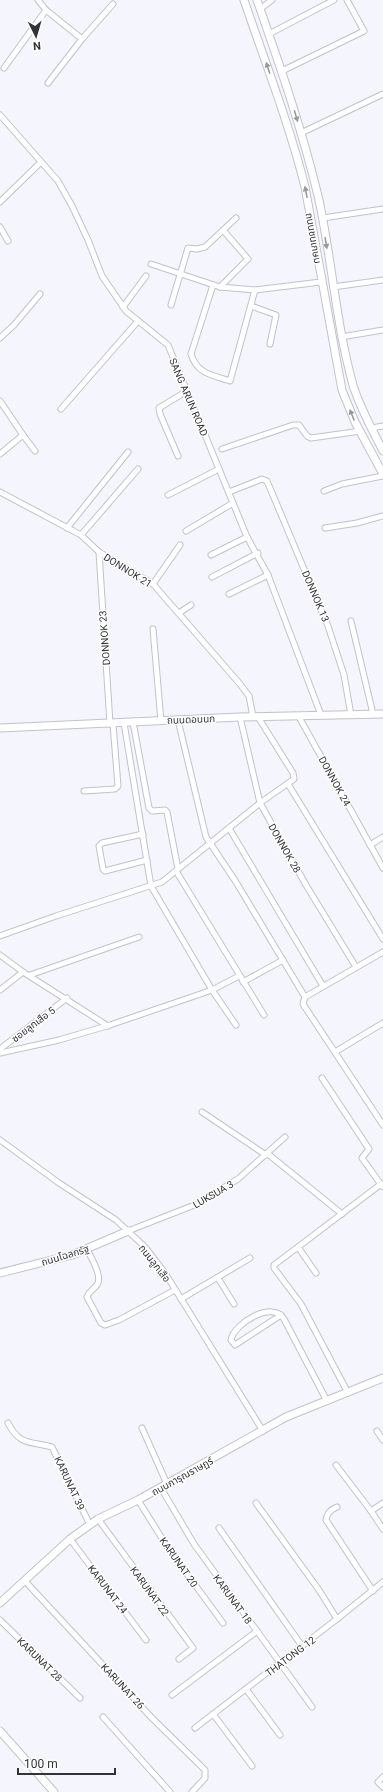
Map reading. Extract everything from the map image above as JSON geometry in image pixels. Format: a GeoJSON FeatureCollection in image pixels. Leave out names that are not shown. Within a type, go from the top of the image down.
{"type":"FeatureCollection","features":[{"type":"Feature","properties":{"kind":"main road","name":"ถนนชนเกษม"},"geometry":{"type":"LineString","coordinates":[[244,0],[305,187],[321,282],[342,390],[354,422],[361,431],[383,475]]}},
{"type":"Feature","properties":{"kind":"main road","name":"ถนนชนเกษม"},"geometry":{"type":"LineString","coordinates":[[257,0],[282,71],[309,157],[323,218],[341,337],[353,386],[365,418],[372,428],[383,451]]}},
{"type":"Feature","properties":{"kind":"main road","name":"ถนนดอนนก"},"geometry":{"type":"LineString","coordinates":[[0,728],[240,717],[299,717],[321,715],[383,714]]}},
{"type":"Feature","properties":{"kind":"main road","name":"ถนนโฉลกรัฐ"},"geometry":{"type":"LineString","coordinates":[[0,1273],[72,1255],[128,1231]]}},
{"type":"Feature","properties":{"kind":"main road","name":"ถนนการุณราษฏร์"},"geometry":{"type":"LineString","coordinates":[[0,1603],[70,1539],[98,1519],[161,1488],[286,1417],[383,1378]]}},
{"type":"Feature","properties":{"kind":"main road"},"geometry":{"type":"LineString","coordinates":[[0,1731],[54,1792]]}},
{"type":"Feature","properties":{"kind":"street"},"geometry":{"type":"LineString","coordinates":[[38,0],[46,10],[82,40]]}},
{"type":"Feature","properties":{"kind":"street"},"geometry":{"type":"LineString","coordinates":[[260,9],[272,0]]}},
{"type":"Feature","properties":{"kind":"street"},"geometry":{"type":"LineString","coordinates":[[269,34],[334,0]]}},
{"type":"Feature","properties":{"kind":"street"},"geometry":{"type":"LineString","coordinates":[[282,71],[364,31],[347,0]]}},
{"type":"Feature","properties":{"kind":"street"},"geometry":{"type":"LineString","coordinates":[[48,83],[113,4]]}},
{"type":"Feature","properties":{"kind":"street"},"geometry":{"type":"LineString","coordinates":[[4,68],[46,10]]}},
{"type":"Feature","properties":{"kind":"street"},"geometry":{"type":"LineString","coordinates":[[301,134],[383,94]]}},
{"type":"Feature","properties":{"kind":"street","name":"SANG ARUN ROAD"},"geometry":{"type":"LineString","coordinates":[[0,115],[58,181],[88,240],[102,276],[123,307],[168,345],[247,537],[258,553],[268,575],[321,715]]}},
{"type":"Feature","properties":{"kind":"street"},"geometry":{"type":"LineString","coordinates":[[0,202],[41,162]]}},
{"type":"Feature","properties":{"kind":"street"},"geometry":{"type":"LineString","coordinates":[[323,218],[383,209]]}},
{"type":"Feature","properties":{"kind":"street"},"geometry":{"type":"LineString","coordinates":[[172,305],[188,248],[197,249],[204,247],[236,218]]}},
{"type":"Feature","properties":{"kind":"street"},"geometry":{"type":"LineString","coordinates":[[0,227],[8,241]]}},
{"type":"Feature","properties":{"kind":"street"},"geometry":{"type":"LineString","coordinates":[[220,288],[248,259],[223,230]]}},
{"type":"Feature","properties":{"kind":"street"},"geometry":{"type":"LineString","coordinates":[[151,264],[220,288],[255,290],[321,282]]}},
{"type":"Feature","properties":{"kind":"street"},"geometry":{"type":"LineString","coordinates":[[123,307],[146,276]]}},
{"type":"Feature","properties":{"kind":"street"},"geometry":{"type":"LineString","coordinates":[[333,288],[383,280]]}},
{"type":"Feature","properties":{"kind":"street"},"geometry":{"type":"LineString","coordinates":[[213,285],[191,354],[193,361],[201,371],[230,381],[255,290]]}},
{"type":"Feature","properties":{"kind":"street"},"geometry":{"type":"LineString","coordinates":[[0,338],[11,328],[40,294]]}},
{"type":"Feature","properties":{"kind":"street"},"geometry":{"type":"LineString","coordinates":[[251,306],[276,315],[270,344]]}},
{"type":"Feature","properties":{"kind":"street"},"geometry":{"type":"LineString","coordinates":[[61,408],[138,321]]}},
{"type":"Feature","properties":{"kind":"street"},"geometry":{"type":"LineString","coordinates":[[341,337],[383,330]]}},
{"type":"Feature","properties":{"kind":"street"},"geometry":{"type":"LineString","coordinates":[[178,456],[160,414],[159,408],[187,391]]}},
{"type":"Feature","properties":{"kind":"street"},"geometry":{"type":"LineString","coordinates":[[0,401],[2,408],[35,451]]}},
{"type":"Feature","properties":{"kind":"street"},"geometry":{"type":"LineString","coordinates":[[222,449],[293,425],[299,425],[307,436],[311,438],[361,431]]}},
{"type":"Feature","properties":{"kind":"street"},"geometry":{"type":"LineString","coordinates":[[372,428],[383,426]]}},
{"type":"Feature","properties":{"kind":"street"},"geometry":{"type":"LineString","coordinates":[[0,454],[23,435]]}},
{"type":"Feature","properties":{"kind":"street"},"geometry":{"type":"LineString","coordinates":[[67,528],[128,452]]}},
{"type":"Feature","properties":{"kind":"street"},"geometry":{"type":"LineString","coordinates":[[81,536],[138,469]]}},
{"type":"Feature","properties":{"kind":"street"},"geometry":{"type":"LineString","coordinates":[[168,495],[219,469]]}},
{"type":"Feature","properties":{"kind":"street"},"geometry":{"type":"LineString","coordinates":[[324,491],[342,484],[383,475]]}},
{"type":"Feature","properties":{"kind":"street","name":"DONNOK 13"},"geometry":{"type":"LineString","coordinates":[[229,492],[262,479],[267,481],[328,626],[344,675],[351,715]]}},
{"type":"Feature","properties":{"kind":"street","name":"DONNOK 21"},"geometry":{"type":"LineString","coordinates":[[0,492],[81,536],[99,552],[153,584],[178,612],[198,638],[240,684],[249,696],[256,717]]}},
{"type":"Feature","properties":{"kind":"street"},"geometry":{"type":"LineString","coordinates":[[186,531],[233,504]]}},
{"type":"Feature","properties":{"kind":"street"},"geometry":{"type":"LineString","coordinates":[[325,528],[357,523],[383,516]]}},
{"type":"Feature","properties":{"kind":"street"},"geometry":{"type":"LineString","coordinates":[[211,555],[247,537]]}},
{"type":"Feature","properties":{"kind":"street"},"geometry":{"type":"LineString","coordinates":[[153,584],[180,545]]}},
{"type":"Feature","properties":{"kind":"street","name":"DONNOK 23"},"geometry":{"type":"LineString","coordinates":[[84,791],[115,789],[118,786],[111,724],[99,552]]}},
{"type":"Feature","properties":{"kind":"street"},"geometry":{"type":"LineString","coordinates":[[212,577],[258,553]]}},
{"type":"Feature","properties":{"kind":"street"},"geometry":{"type":"LineString","coordinates":[[229,594],[268,575]]}},
{"type":"Feature","properties":{"kind":"street"},"geometry":{"type":"LineString","coordinates":[[178,612],[191,605]]}},
{"type":"Feature","properties":{"kind":"street"},"geometry":{"type":"LineString","coordinates":[[351,621],[373,714]]}},
{"type":"Feature","properties":{"kind":"street"},"geometry":{"type":"LineString","coordinates":[[153,629],[161,720]]}},
{"type":"Feature","properties":{"kind":"street","name":"DONNOK 28"},"geometry":{"type":"LineString","coordinates":[[240,717],[260,803],[306,885],[356,968]]}},
{"type":"Feature","properties":{"kind":"street"},"geometry":{"type":"LineString","coordinates":[[0,936],[56,916],[162,882],[260,803],[294,779],[293,774],[256,717]]}},
{"type":"Feature","properties":{"kind":"street","name":"DONNOK 24"},"geometry":{"type":"LineString","coordinates":[[299,717],[383,868]]}},
{"type":"Feature","properties":{"kind":"street"},"geometry":{"type":"LineString","coordinates":[[178,720],[206,837],[211,842],[305,997],[304,1004],[383,1125]]}},
{"type":"Feature","properties":{"kind":"street"},"geometry":{"type":"LineString","coordinates":[[133,722],[150,808],[152,811],[165,810],[167,812],[177,870],[239,976],[264,1015]]}},
{"type":"Feature","properties":{"kind":"street"},"geometry":{"type":"LineString","coordinates":[[124,723],[151,886],[212,990],[236,1026]]}},
{"type":"Feature","properties":{"kind":"street"},"geometry":{"type":"LineString","coordinates":[[288,784],[383,939]]}},
{"type":"Feature","properties":{"kind":"street"},"geometry":{"type":"LineString","coordinates":[[229,828],[323,986]]}},
{"type":"Feature","properties":{"kind":"street"},"geometry":{"type":"LineString","coordinates":[[143,834],[102,843],[99,848],[103,869],[105,871],[147,860]]}},
{"type":"Feature","properties":{"kind":"street"},"geometry":{"type":"LineString","coordinates":[[370,845],[383,836]]}},
{"type":"Feature","properties":{"kind":"street"},"geometry":{"type":"LineString","coordinates":[[30,976],[139,937]]}},
{"type":"Feature","properties":{"kind":"street"},"geometry":{"type":"LineString","coordinates":[[305,997],[383,952]]}},
{"type":"Feature","properties":{"kind":"street"},"geometry":{"type":"LineString","coordinates":[[0,955],[23,972],[67,998],[108,1026]]}},
{"type":"Feature","properties":{"kind":"street"},"geometry":{"type":"LineString","coordinates":[[243,982],[282,960]]}},
{"type":"Feature","properties":{"kind":"street"},"geometry":{"type":"LineString","coordinates":[[0,990],[23,972]]}},
{"type":"Feature","properties":{"kind":"street"},"geometry":{"type":"LineString","coordinates":[[0,1053],[59,1040],[108,1026],[212,990],[239,976]]}},
{"type":"Feature","properties":{"kind":"street","name":"ซอยลูกเสือ 5"},"geometry":{"type":"LineString","coordinates":[[0,1049],[67,998]]}},
{"type":"Feature","properties":{"kind":"street"},"geometry":{"type":"LineString","coordinates":[[335,1052],[383,1022]]}},
{"type":"Feature","properties":{"kind":"street"},"geometry":{"type":"LineString","coordinates":[[322,1078],[369,1149],[362,1158],[382,1185],[274,1265],[274,1268],[301,1304],[348,1392]]}},
{"type":"Feature","properties":{"kind":"street"},"geometry":{"type":"LineString","coordinates":[[202,1112],[267,1154],[342,1214]]}},
{"type":"Feature","properties":{"kind":"street","name":"LUKSUA 3"},"geometry":{"type":"LineString","coordinates":[[128,1231],[197,1204],[238,1179],[285,1137]]}},
{"type":"Feature","properties":{"kind":"street","name":"ถนนลูกเสือ"},"geometry":{"type":"LineString","coordinates":[[0,1140],[128,1231],[144,1247],[165,1273],[263,1431]]}},
{"type":"Feature","properties":{"kind":"street"},"geometry":{"type":"LineString","coordinates":[[298,1248],[316,1273]]}},
{"type":"Feature","properties":{"kind":"street"},"geometry":{"type":"LineString","coordinates":[[88,1249],[98,1280],[97,1285],[88,1293],[87,1297],[101,1323],[105,1325],[119,1320],[175,1290]]}},
{"type":"Feature","properties":{"kind":"street"},"geometry":{"type":"LineString","coordinates":[[181,1299],[250,1258]]}},
{"type":"Feature","properties":{"kind":"street"},"geometry":{"type":"LineString","coordinates":[[218,1278],[234,1304]]}},
{"type":"Feature","properties":{"kind":"street"},"geometry":{"type":"LineString","coordinates":[[281,1315],[235,1345],[231,1340],[238,1329],[251,1318],[274,1312],[281,1315],[301,1349],[327,1401]]}},
{"type":"Feature","properties":{"kind":"street","name":"KARUNAT 39"},"geometry":{"type":"LineString","coordinates":[[8,1423],[13,1434],[21,1440],[52,1447],[90,1525]]}},
{"type":"Feature","properties":{"kind":"street"},"geometry":{"type":"LineString","coordinates":[[142,1428],[167,1484]]}},
{"type":"Feature","properties":{"kind":"street"},"geometry":{"type":"LineString","coordinates":[[377,1431],[383,1440]]}},
{"type":"Feature","properties":{"kind":"street"},"geometry":{"type":"LineString","coordinates":[[336,1465],[383,1529]]}},
{"type":"Feature","properties":{"kind":"street","name":"KARUNAT 18"},"geometry":{"type":"LineString","coordinates":[[161,1488],[194,1544],[312,1707]]}},
{"type":"Feature","properties":{"kind":"street","name":"KARUNAT 20"},"geometry":{"type":"LineString","coordinates":[[138,1500],[168,1548],[223,1623]]}},
{"type":"Feature","properties":{"kind":"street"},"geometry":{"type":"LineString","coordinates":[[256,1502],[319,1590],[337,1619]]}},
{"type":"Feature","properties":{"kind":"street"},"geometry":{"type":"LineString","coordinates":[[371,1511],[383,1503]]}},
{"type":"Feature","properties":{"kind":"street"},"geometry":{"type":"LineString","coordinates":[[337,1507],[330,1510],[326,1520],[373,1591]]}},
{"type":"Feature","properties":{"kind":"street","name":"KARUNAT 22"},"geometry":{"type":"LineString","coordinates":[[98,1519],[193,1648],[179,1659]]}},
{"type":"Feature","properties":{"kind":"street"},"geometry":{"type":"LineString","coordinates":[[219,1528],[302,1646]]}},
{"type":"Feature","properties":{"kind":"street","name":"KARUNAT 24"},"geometry":{"type":"LineString","coordinates":[[70,1539],[146,1640]]}},
{"type":"Feature","properties":{"kind":"street","name":"KARUNAT 26"},"geometry":{"type":"LineString","coordinates":[[24,1580],[151,1717],[205,1770],[204,1778],[192,1792]]}},
{"type":"Feature","properties":{"kind":"street","name":"THATONG 12"},"geometry":{"type":"LineString","coordinates":[[195,1728],[383,1582]]}},
{"type":"Feature","properties":{"kind":"street","name":"KARUNAT 28"},"geometry":{"type":"LineString","coordinates":[[0,1620],[80,1698]]}},
{"type":"Feature","properties":{"kind":"street"},"geometry":{"type":"LineString","coordinates":[[172,1695],[257,1631]]}},
{"type":"Feature","properties":{"kind":"street"},"geometry":{"type":"LineString","coordinates":[[246,1689],[280,1735]]}},
{"type":"Feature","properties":{"kind":"street"},"geometry":{"type":"LineString","coordinates":[[213,1714],[252,1766]]}},
{"type":"Feature","properties":{"kind":"street"},"geometry":{"type":"LineString","coordinates":[[103,1717],[170,1792]]}},
{"type":"Feature","properties":{"kind":"street"},"geometry":{"type":"LineString","coordinates":[[383,1777],[378,1782],[383,1787]]}}]}
